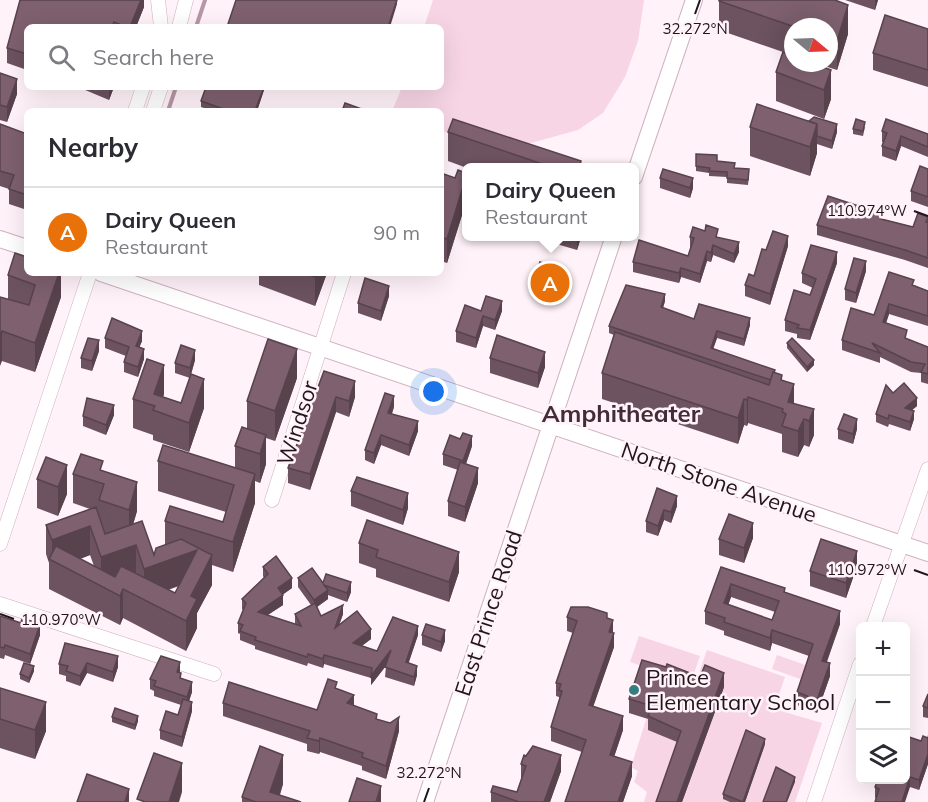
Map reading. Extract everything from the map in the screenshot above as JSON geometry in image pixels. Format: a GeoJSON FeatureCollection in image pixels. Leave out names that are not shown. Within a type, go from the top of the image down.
{"type":"FeatureCollection","features":[{"type":"Feature","properties":{"kind":"main road"},"geometry":{"type":"LineString","coordinates":[[639,163],[694,0]]}},
{"type":"Feature","properties":{"kind":"main road"},"geometry":{"type":"LineString","coordinates":[[0,239],[24,247]]}},
{"type":"Feature","properties":{"kind":"main road","name":"East Prince Road"},"geometry":{"type":"LineString","coordinates":[[425,802],[613,241]]}},
{"type":"Feature","properties":{"kind":"main road","name":"North Stone Avenue"},"geometry":{"type":"LineString","coordinates":[[110,276],[928,552]]}},
{"type":"Feature","properties":{"kind":"street"},"geometry":{"type":"LineString","coordinates":[[158,0],[161,24]]}},
{"type":"Feature","properties":{"kind":"street"},"geometry":{"type":"LineString","coordinates":[[180,24],[186,0]]}},
{"type":"Feature","properties":{"kind":"street"},"geometry":{"type":"LineString","coordinates":[[136,108],[142,90]]}},
{"type":"Feature","properties":{"kind":"street"},"geometry":{"type":"LineString","coordinates":[[154,108],[160,90]]}},
{"type":"Feature","properties":{"kind":"street"},"geometry":{"type":"LineString","coordinates":[[0,544],[89,276]]}},
{"type":"Feature","properties":{"kind":"street","name":"Windsor"},"geometry":{"type":"LineString","coordinates":[[272,500],[343,276]]}},
{"type":"Feature","properties":{"kind":"street"},"geometry":{"type":"LineString","coordinates":[[875,622],[928,469]]}},
{"type":"Feature","properties":{"kind":"street"},"geometry":{"type":"LineString","coordinates":[[0,604],[214,674]]}},
{"type":"Feature","properties":{"kind":"street"},"geometry":{"type":"LineString","coordinates":[[814,802],[857,676]]}},
{"type":"Feature","properties":{"kind":"shaded area"},"geometry":{"type":"Polygon","coordinates":[[[433,0],[644,0],[638,41],[625,77],[603,113],[578,130],[520,146],[444,132],[444,108],[393,108],[401,90],[444,90],[444,24],[425,24],[433,0]]]}},
{"type":"Feature","properties":{"kind":"shaded area"},"geometry":{"type":"Polygon","coordinates":[[[639,636],[700,656],[691,682],[630,662],[639,636]]]}},
{"type":"Feature","properties":{"kind":"shaded area"},"geometry":{"type":"Polygon","coordinates":[[[707,650],[785,677],[774,709],[822,723],[795,802],[644,802],[647,792],[634,782],[638,771],[631,767],[659,679],[698,676],[707,650]]]}},
{"type":"Feature","properties":{"kind":"shaded area"},"geometry":{"type":"Polygon","coordinates":[[[777,655],[808,666],[803,680],[772,669],[777,655]]]}},
{"type":"Feature","properties":{"kind":"building"},"geometry":{"type":"Polygon","coordinates":[[[20,0],[141,0],[131,24],[114,22],[113,24],[24,24],[24,53],[7,48],[20,0]]]}},
{"type":"Feature","properties":{"kind":"building"},"geometry":{"type":"Polygon","coordinates":[[[236,0],[397,0],[389,24],[228,24],[236,0]]]}},
{"type":"Feature","properties":{"kind":"building"},"geometry":{"type":"Polygon","coordinates":[[[835,0],[848,5],[838,38],[838,18],[784,18],[784,23],[719,1],[835,0]]]}},
{"type":"Feature","properties":{"kind":"building"},"geometry":{"type":"Polygon","coordinates":[[[885,15],[928,29],[928,70],[873,53],[885,15]]]}},
{"type":"Feature","properties":{"kind":"building"},"geometry":{"type":"Polygon","coordinates":[[[783,52],[784,72],[830,72],[824,90],[776,72],[783,52]]]}},
{"type":"Feature","properties":{"kind":"building"},"geometry":{"type":"Polygon","coordinates":[[[0,73],[17,79],[7,107],[0,105],[0,73]]]}},
{"type":"Feature","properties":{"kind":"building"},"geometry":{"type":"Polygon","coordinates":[[[205,90],[263,90],[256,108],[221,108],[201,101],[205,90]]]}},
{"type":"Feature","properties":{"kind":"building"},"geometry":{"type":"Polygon","coordinates":[[[345,103],[359,108],[343,108],[345,103]]]}},
{"type":"Feature","properties":{"kind":"building"},"geometry":{"type":"Polygon","coordinates":[[[757,104],[817,124],[810,147],[750,127],[757,104]]]}},
{"type":"Feature","properties":{"kind":"building"},"geometry":{"type":"Polygon","coordinates":[[[814,117],[837,124],[832,141],[817,136],[817,124],[809,121],[814,117]]]}},
{"type":"Feature","properties":{"kind":"building"},"geometry":{"type":"Polygon","coordinates":[[[453,119],[581,161],[580,163],[539,163],[448,132],[453,119]]]}},
{"type":"Feature","properties":{"kind":"building"},"geometry":{"type":"Polygon","coordinates":[[[856,119],[865,122],[863,131],[853,129],[856,119]]]}},
{"type":"Feature","properties":{"kind":"building"},"geometry":{"type":"Polygon","coordinates":[[[886,119],[928,134],[928,147],[901,136],[896,151],[882,146],[887,133],[882,131],[886,119]]]}},
{"type":"Feature","properties":{"kind":"building"},"geometry":{"type":"Polygon","coordinates":[[[0,124],[24,133],[24,194],[9,189],[14,175],[0,171],[0,124]]]}},
{"type":"Feature","properties":{"kind":"building"},"geometry":{"type":"Polygon","coordinates":[[[696,154],[717,155],[717,161],[735,163],[734,168],[749,169],[748,180],[727,178],[727,172],[709,171],[710,168],[696,166],[696,154]]]}},
{"type":"Feature","properties":{"kind":"building"},"geometry":{"type":"Polygon","coordinates":[[[920,166],[928,169],[928,197],[911,191],[920,166]]]}},
{"type":"Feature","properties":{"kind":"building"},"geometry":{"type":"Polygon","coordinates":[[[663,169],[693,178],[690,188],[660,178],[663,169]]]}},
{"type":"Feature","properties":{"kind":"building"},"geometry":{"type":"Polygon","coordinates":[[[458,170],[462,172],[462,190],[447,239],[444,238],[444,174],[455,178],[458,170]]]}},
{"type":"Feature","properties":{"kind":"building"},"geometry":{"type":"Polygon","coordinates":[[[828,196],[883,214],[881,219],[913,227],[918,213],[928,217],[926,222],[928,222],[928,258],[817,225],[828,196]]]}},
{"type":"Feature","properties":{"kind":"building"},"geometry":{"type":"Polygon","coordinates":[[[706,225],[718,229],[716,237],[739,242],[734,254],[713,245],[711,253],[707,251],[700,274],[681,268],[679,273],[633,262],[639,240],[688,256],[694,238],[690,237],[693,227],[705,231],[706,225]]]}},
{"type":"Feature","properties":{"kind":"building"},"geometry":{"type":"Polygon","coordinates":[[[773,231],[788,236],[770,294],[745,285],[749,274],[754,276],[762,249],[766,250],[773,231]]]}},
{"type":"Feature","properties":{"kind":"building"},"geometry":{"type":"Polygon","coordinates":[[[811,245],[837,252],[810,330],[797,328],[799,325],[785,320],[794,290],[810,295],[816,279],[802,273],[811,245]]]}},
{"type":"Feature","properties":{"kind":"building"},"geometry":{"type":"Polygon","coordinates":[[[15,253],[24,256],[24,276],[58,276],[35,343],[2,331],[0,337],[0,297],[29,305],[35,285],[8,275],[15,253]]]}},
{"type":"Feature","properties":{"kind":"building"},"geometry":{"type":"Polygon","coordinates":[[[854,258],[866,261],[856,293],[845,289],[854,258]]]}},
{"type":"Feature","properties":{"kind":"building"},"geometry":{"type":"Polygon","coordinates":[[[540,262],[565,271],[561,284],[536,275],[540,262]]]}},
{"type":"Feature","properties":{"kind":"building"},"geometry":{"type":"Polygon","coordinates":[[[889,272],[914,280],[912,285],[928,291],[928,316],[889,304],[883,322],[907,330],[905,338],[928,347],[928,374],[921,372],[925,364],[911,362],[872,343],[880,353],[842,340],[851,308],[874,315],[889,272]]]}},
{"type":"Feature","properties":{"kind":"building"},"geometry":{"type":"Polygon","coordinates":[[[365,278],[389,286],[381,311],[358,303],[365,278]]]}},
{"type":"Feature","properties":{"kind":"building"},"geometry":{"type":"Polygon","coordinates":[[[626,285],[665,294],[661,307],[694,319],[699,304],[750,318],[744,339],[717,331],[711,348],[775,370],[771,380],[609,326],[626,285]]]}},
{"type":"Feature","properties":{"kind":"building"},"geometry":{"type":"Polygon","coordinates":[[[486,296],[502,301],[495,320],[483,316],[476,338],[456,331],[465,305],[481,311],[486,296]]]}},
{"type":"Feature","properties":{"kind":"building"},"geometry":{"type":"Polygon","coordinates":[[[112,318],[142,331],[136,346],[144,349],[138,367],[124,362],[129,347],[105,338],[112,318]]]}},
{"type":"Feature","properties":{"kind":"building"},"geometry":{"type":"Polygon","coordinates":[[[615,332],[769,385],[773,372],[782,375],[781,380],[794,384],[788,402],[814,409],[809,421],[804,419],[798,431],[782,426],[786,414],[782,412],[783,409],[748,397],[747,400],[744,399],[738,418],[602,373],[615,332]]]}},
{"type":"Feature","properties":{"kind":"building"},"geometry":{"type":"Polygon","coordinates":[[[497,335],[545,352],[538,373],[490,358],[497,335]]]}},
{"type":"Feature","properties":{"kind":"building"},"geometry":{"type":"Polygon","coordinates":[[[88,338],[99,340],[92,361],[81,358],[88,338]]]}},
{"type":"Feature","properties":{"kind":"building"},"geometry":{"type":"Polygon","coordinates":[[[792,338],[814,360],[807,367],[787,343],[792,338]]]}},
{"type":"Feature","properties":{"kind":"building"},"geometry":{"type":"Polygon","coordinates":[[[268,339],[297,349],[275,411],[247,401],[268,339]]]}},
{"type":"Feature","properties":{"kind":"building"},"geometry":{"type":"Polygon","coordinates":[[[181,345],[195,350],[190,368],[175,363],[181,345]]]}},
{"type":"Feature","properties":{"kind":"building"},"geometry":{"type":"Polygon","coordinates":[[[147,359],[164,365],[154,394],[181,403],[191,374],[204,379],[189,423],[153,410],[155,406],[133,399],[147,359]]]}},
{"type":"Feature","properties":{"kind":"building"},"geometry":{"type":"Polygon","coordinates":[[[324,371],[355,381],[349,401],[336,397],[310,474],[288,468],[324,371]]]}},
{"type":"Feature","properties":{"kind":"building"},"geometry":{"type":"Polygon","coordinates":[[[904,383],[917,398],[905,408],[914,411],[910,422],[889,415],[888,419],[876,414],[886,385],[893,393],[904,383]]]}},
{"type":"Feature","properties":{"kind":"building"},"geometry":{"type":"Polygon","coordinates":[[[385,393],[394,396],[388,413],[418,421],[409,445],[381,435],[374,453],[365,450],[385,393]]]}},
{"type":"Feature","properties":{"kind":"building"},"geometry":{"type":"Polygon","coordinates":[[[87,398],[114,405],[106,425],[83,416],[87,398]]]}},
{"type":"Feature","properties":{"kind":"building"},"geometry":{"type":"Polygon","coordinates":[[[844,414],[857,419],[853,434],[838,429],[844,414]]]}},
{"type":"Feature","properties":{"kind":"building"},"geometry":{"type":"Polygon","coordinates":[[[242,427],[266,435],[260,454],[235,446],[242,427]]]}},
{"type":"Feature","properties":{"kind":"building"},"geometry":{"type":"Polygon","coordinates":[[[463,433],[472,436],[463,461],[443,454],[450,435],[460,439],[463,433]]]}},
{"type":"Feature","properties":{"kind":"building"},"geometry":{"type":"Polygon","coordinates":[[[163,445],[255,474],[233,542],[165,521],[170,506],[223,522],[234,485],[158,461],[163,445]]]}},
{"type":"Feature","properties":{"kind":"building"},"geometry":{"type":"Polygon","coordinates":[[[81,454],[103,461],[100,470],[137,482],[129,510],[99,500],[104,484],[73,474],[81,454]]]}},
{"type":"Feature","properties":{"kind":"building"},"geometry":{"type":"Polygon","coordinates":[[[46,457],[67,465],[58,487],[37,479],[46,457]]]}},
{"type":"Feature","properties":{"kind":"building"},"geometry":{"type":"Polygon","coordinates":[[[460,462],[478,468],[465,507],[448,501],[460,462]]]}},
{"type":"Feature","properties":{"kind":"building"},"geometry":{"type":"Polygon","coordinates":[[[357,477],[408,493],[403,510],[351,491],[357,477]]]}},
{"type":"Feature","properties":{"kind":"building"},"geometry":{"type":"Polygon","coordinates":[[[657,488],[677,496],[671,512],[664,510],[658,526],[646,521],[657,488]]]}},
{"type":"Feature","properties":{"kind":"building"},"geometry":{"type":"Polygon","coordinates":[[[96,507],[105,534],[142,521],[154,555],[156,548],[181,539],[212,555],[191,596],[197,599],[186,621],[123,589],[120,596],[49,559],[56,546],[115,577],[121,566],[175,593],[197,550],[144,569],[136,545],[101,557],[90,526],[52,540],[46,525],[96,507]]]}},
{"type":"Feature","properties":{"kind":"building"},"geometry":{"type":"Polygon","coordinates":[[[729,514],[753,523],[744,548],[719,539],[729,514]]]}},
{"type":"Feature","properties":{"kind":"building"},"geometry":{"type":"Polygon","coordinates":[[[367,520],[459,552],[449,582],[376,557],[378,550],[359,543],[367,520]]]}},
{"type":"Feature","properties":{"kind":"building"},"geometry":{"type":"Polygon","coordinates":[[[821,539],[857,551],[846,583],[810,571],[821,539]]]}},
{"type":"Feature","properties":{"kind":"building"},"geometry":{"type":"Polygon","coordinates":[[[276,556],[292,578],[278,588],[283,595],[258,612],[301,626],[295,614],[315,603],[321,616],[343,605],[335,628],[357,611],[371,629],[353,643],[377,651],[393,617],[418,626],[406,662],[417,666],[414,677],[385,667],[391,650],[371,676],[372,668],[324,655],[323,659],[308,654],[307,657],[255,640],[256,637],[240,631],[243,625],[238,623],[246,603],[242,599],[268,574],[263,567],[276,556]]]}},
{"type":"Feature","properties":{"kind":"building"},"geometry":{"type":"Polygon","coordinates":[[[721,567],[785,588],[784,592],[840,611],[822,661],[830,663],[817,700],[797,692],[813,644],[772,630],[770,638],[724,622],[725,618],[705,611],[721,567]],[[731,584],[724,603],[772,620],[779,601],[731,584]]]}},
{"type":"Feature","properties":{"kind":"building"},"geometry":{"type":"Polygon","coordinates":[[[312,568],[323,583],[326,574],[351,582],[347,593],[324,585],[328,590],[314,600],[298,578],[312,568]]]}},
{"type":"Feature","properties":{"kind":"building"},"geometry":{"type":"Polygon","coordinates":[[[571,607],[588,607],[607,613],[607,618],[613,620],[609,632],[614,633],[589,705],[623,716],[610,755],[632,762],[618,802],[565,802],[586,740],[551,727],[562,691],[559,690],[561,684],[556,683],[577,621],[567,617],[571,607]]]}},
{"type":"Feature","properties":{"kind":"building"},"geometry":{"type":"Polygon","coordinates":[[[0,616],[21,623],[22,618],[40,624],[30,654],[5,645],[4,648],[0,647],[0,616]]]}},
{"type":"Feature","properties":{"kind":"building"},"geometry":{"type":"Polygon","coordinates":[[[426,624],[445,630],[441,642],[422,635],[426,624]]]}},
{"type":"Feature","properties":{"kind":"building"},"geometry":{"type":"Polygon","coordinates":[[[65,643],[118,656],[113,672],[87,663],[80,676],[66,671],[68,666],[59,664],[65,643]]]}},
{"type":"Feature","properties":{"kind":"building"},"geometry":{"type":"Polygon","coordinates":[[[161,656],[180,662],[177,672],[181,673],[180,678],[192,682],[187,697],[154,686],[156,681],[150,679],[161,656]]]}},
{"type":"Feature","properties":{"kind":"building"},"geometry":{"type":"Polygon","coordinates":[[[642,660],[666,667],[667,664],[700,677],[705,665],[724,673],[677,802],[656,802],[681,731],[648,716],[652,706],[629,699],[642,660]]]}},
{"type":"Feature","properties":{"kind":"building"},"geometry":{"type":"Polygon","coordinates":[[[24,663],[34,666],[29,678],[20,674],[24,663]]]}},
{"type":"Feature","properties":{"kind":"building"},"geometry":{"type":"Polygon","coordinates":[[[328,679],[337,682],[335,688],[354,695],[347,703],[377,714],[376,719],[390,723],[399,717],[386,766],[362,757],[363,753],[320,738],[319,741],[307,738],[310,731],[223,703],[229,682],[317,710],[328,679]]]}},
{"type":"Feature","properties":{"kind":"building"},"geometry":{"type":"Polygon","coordinates":[[[0,688],[46,702],[35,730],[0,719],[0,688]]]}},
{"type":"Feature","properties":{"kind":"building"},"geometry":{"type":"Polygon","coordinates":[[[928,694],[928,708],[923,706],[928,694]]]}},
{"type":"Feature","properties":{"kind":"building"},"geometry":{"type":"Polygon","coordinates":[[[183,699],[192,702],[182,737],[160,730],[166,711],[178,715],[183,699]]]}},
{"type":"Feature","properties":{"kind":"building"},"geometry":{"type":"Polygon","coordinates":[[[115,708],[138,716],[135,725],[112,717],[115,708]]]}},
{"type":"Feature","properties":{"kind":"building"},"geometry":{"type":"Polygon","coordinates":[[[746,730],[765,739],[743,802],[723,794],[746,730]]]}},
{"type":"Feature","properties":{"kind":"building"},"geometry":{"type":"Polygon","coordinates":[[[923,736],[928,738],[928,754],[919,780],[910,777],[910,737],[921,741],[923,736]]]}},
{"type":"Feature","properties":{"kind":"building"},"geometry":{"type":"Polygon","coordinates":[[[260,746],[283,755],[270,792],[301,802],[256,802],[242,797],[260,746]]]}},
{"type":"Feature","properties":{"kind":"building"},"geometry":{"type":"Polygon","coordinates":[[[533,746],[561,755],[544,802],[519,802],[491,792],[493,786],[517,792],[526,766],[521,764],[524,755],[526,756],[533,746]]]}},
{"type":"Feature","properties":{"kind":"building"},"geometry":{"type":"Polygon","coordinates":[[[154,753],[182,763],[169,802],[145,802],[137,799],[154,753]]]}},
{"type":"Feature","properties":{"kind":"building"},"geometry":{"type":"Polygon","coordinates":[[[776,767],[795,777],[786,802],[763,802],[776,767]]]}},
{"type":"Feature","properties":{"kind":"building"},"geometry":{"type":"Polygon","coordinates":[[[87,774],[129,789],[125,802],[77,802],[87,774]]]}},
{"type":"Feature","properties":{"kind":"building"},"geometry":{"type":"Polygon","coordinates":[[[357,778],[381,786],[376,802],[349,802],[357,778]]]}},
{"type":"Feature","properties":{"kind":"building"},"geometry":{"type":"Polygon","coordinates":[[[876,784],[908,784],[902,802],[875,802],[879,789],[875,787],[876,784]]]}},
{"type":"Feature","properties":{"kind":"waterway"},"geometry":{"type":"LineString","coordinates":[[197,24],[205,0]]}},
{"type":"Feature","properties":{"kind":"waterway"},"geometry":{"type":"LineString","coordinates":[[169,108],[175,90]]}},
{"type":"Feature","properties":{"kind":"place","name":"Dairy Queen"},"geometry":{"type":"Point","coordinates":[550,283]}},
{"type":"Feature","properties":{"kind":"place","name":"Prince Elementary School"},"geometry":{"type":"Point","coordinates":[634,690]}},
{"type":"Feature","properties":{"kind":"district","name":"Amphitheater"},"geometry":{"type":"Point","coordinates":[621,413]}}]}
